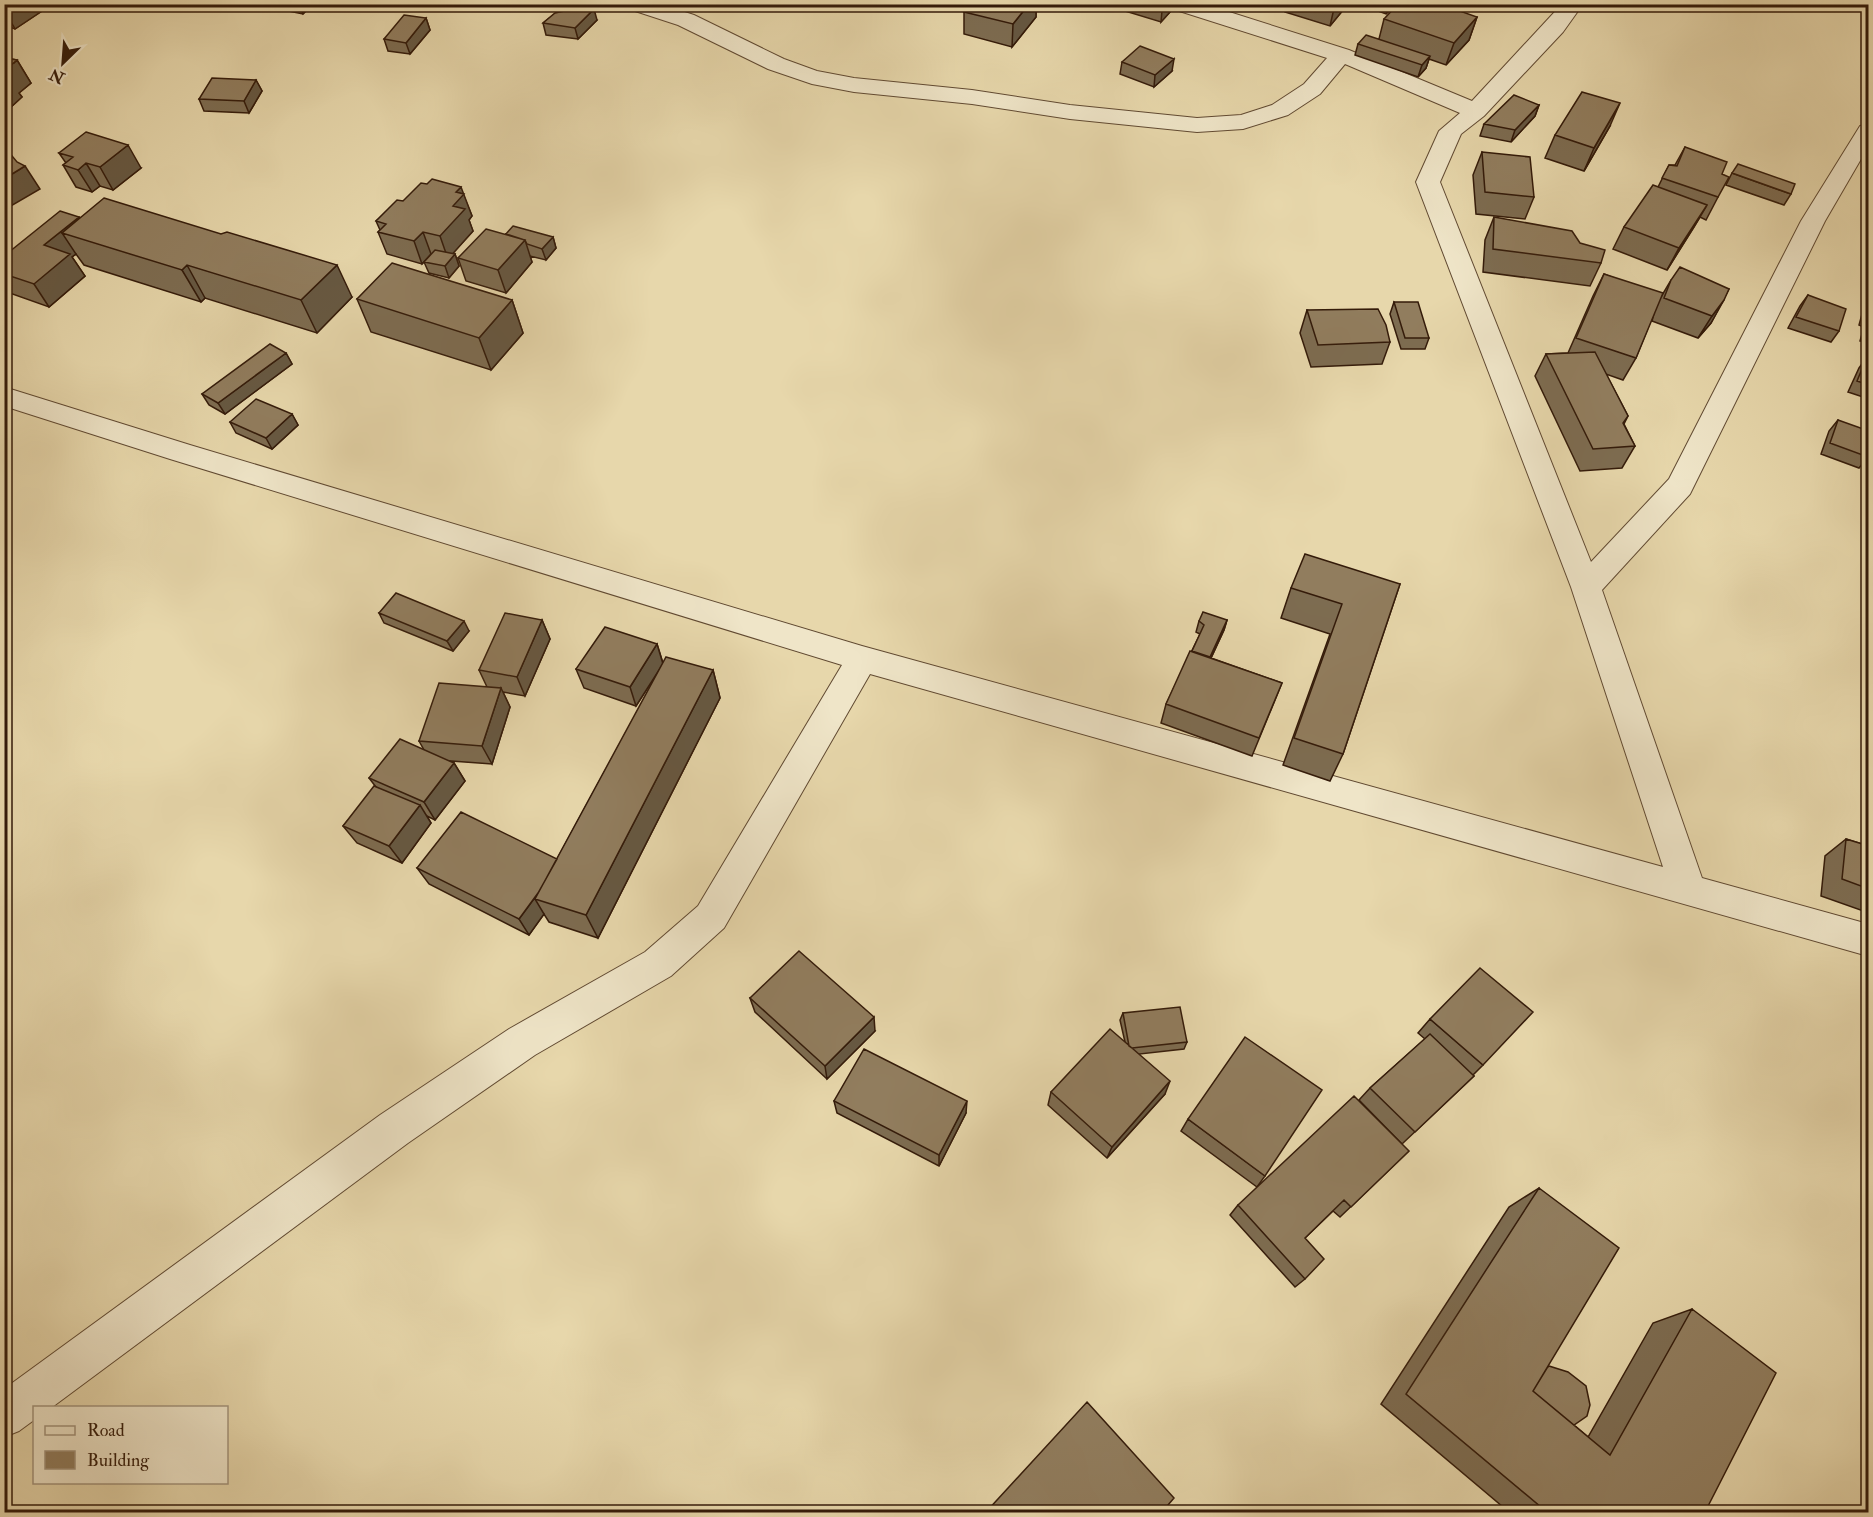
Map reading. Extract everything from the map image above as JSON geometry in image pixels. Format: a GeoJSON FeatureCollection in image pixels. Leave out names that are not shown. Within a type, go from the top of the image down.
{"type":"FeatureCollection","features":[{"type":"Feature","properties":{"kind":"street"},"geometry":{"type":"LineString","coordinates":[[637,4],[686,20],[776,64],[812,77],[854,85],[972,97],[1070,112],[1197,125],[1243,122],[1280,110],[1312,89],[1341,55]]}},
{"type":"Feature","properties":{"kind":"street"},"geometry":{"type":"LineString","coordinates":[[1181,4],[1214,9],[1341,55],[1476,111]]}},
{"type":"Feature","properties":{"kind":"street"},"geometry":{"type":"LineString","coordinates":[[1572,4],[1555,27],[1476,111],[1451,131],[1428,182],[1586,588],[1688,889]]}},
{"type":"Feature","properties":{"kind":"street"},"geometry":{"type":"LineString","coordinates":[[1586,588],[1680,486],[1814,221],[1855,150],[1869,131]]}},
{"type":"Feature","properties":{"kind":"street"},"geometry":{"type":"LineString","coordinates":[[4,396],[180,452],[862,659],[1869,939]]}},
{"type":"Feature","properties":{"kind":"street"},"geometry":{"type":"LineString","coordinates":[[4,1416],[394,1128],[522,1042],[658,964],[711,917],[862,659]]}},
{"type":"Feature","properties":{"kind":"building"},"geometry":{"type":"Polygon","coordinates":[[[560,4],[594,9],[575,28],[543,23],[555,13],[564,11],[555,8],[560,4]]]}},
{"type":"Feature","properties":{"kind":"building"},"geometry":{"type":"Polygon","coordinates":[[[970,4],[1029,4],[1013,24],[964,12],[970,4]]]}},
{"type":"Feature","properties":{"kind":"building"},"geometry":{"type":"Polygon","coordinates":[[[1142,4],[1168,4],[1162,11],[1142,4]]]}},
{"type":"Feature","properties":{"kind":"building"},"geometry":{"type":"Polygon","coordinates":[[[1398,4],[1440,4],[1477,17],[1454,43],[1384,19],[1398,4]]]}},
{"type":"Feature","properties":{"kind":"building"},"geometry":{"type":"Polygon","coordinates":[[[404,15],[426,18],[406,43],[384,39],[404,15]]]}},
{"type":"Feature","properties":{"kind":"building"},"geometry":{"type":"Polygon","coordinates":[[[1366,35],[1430,56],[1422,65],[1358,44],[1366,35]]]}},
{"type":"Feature","properties":{"kind":"building"},"geometry":{"type":"Polygon","coordinates":[[[1140,46],[1174,59],[1155,75],[1122,62],[1140,46]]]}},
{"type":"Feature","properties":{"kind":"building"},"geometry":{"type":"Polygon","coordinates":[[[4,58],[17,60],[4,71],[4,58]]]}},
{"type":"Feature","properties":{"kind":"building"},"geometry":{"type":"Polygon","coordinates":[[[212,78],[256,80],[244,101],[199,99],[212,78]]]}},
{"type":"Feature","properties":{"kind":"building"},"geometry":{"type":"Polygon","coordinates":[[[1582,92],[1620,103],[1594,148],[1555,135],[1582,92]]]}},
{"type":"Feature","properties":{"kind":"building"},"geometry":{"type":"Polygon","coordinates":[[[1514,95],[1539,105],[1515,130],[1484,124],[1514,95]]]}},
{"type":"Feature","properties":{"kind":"building"},"geometry":{"type":"Polygon","coordinates":[[[86,132],[128,145],[100,167],[86,163],[78,170],[63,165],[73,157],[59,153],[86,132]]]}},
{"type":"Feature","properties":{"kind":"building"},"geometry":{"type":"Polygon","coordinates":[[[1685,147],[1727,162],[1722,174],[1729,177],[1718,197],[1662,178],[1669,165],[1677,166],[1685,147]]]}},
{"type":"Feature","properties":{"kind":"building"},"geometry":{"type":"Polygon","coordinates":[[[4,149],[17,162],[25,166],[4,179],[4,149]]]}},
{"type":"Feature","properties":{"kind":"building"},"geometry":{"type":"Polygon","coordinates":[[[1482,152],[1530,157],[1534,197],[1485,192],[1482,152]]]}},
{"type":"Feature","properties":{"kind":"building"},"geometry":{"type":"Polygon","coordinates":[[[1738,164],[1795,184],[1791,194],[1732,173],[1738,164]]]}},
{"type":"Feature","properties":{"kind":"building"},"geometry":{"type":"Polygon","coordinates":[[[432,179],[461,187],[456,192],[464,194],[453,206],[465,209],[440,236],[423,232],[414,241],[378,232],[386,224],[376,221],[397,200],[403,201],[421,183],[427,184],[432,179]]]}},
{"type":"Feature","properties":{"kind":"building"},"geometry":{"type":"Polygon","coordinates":[[[1653,185],[1707,205],[1679,248],[1624,227],[1653,185]]]}},
{"type":"Feature","properties":{"kind":"building"},"geometry":{"type":"Polygon","coordinates":[[[104,198],[221,234],[227,232],[337,265],[301,300],[187,265],[182,270],[62,233],[104,198]]]}},
{"type":"Feature","properties":{"kind":"building"},"geometry":{"type":"Polygon","coordinates":[[[60,211],[79,217],[44,245],[70,254],[34,284],[4,274],[4,256],[60,211]]]}},
{"type":"Feature","properties":{"kind":"building"},"geometry":{"type":"Polygon","coordinates":[[[1494,217],[1572,231],[1580,243],[1605,250],[1601,263],[1493,249],[1494,217]]]}},
{"type":"Feature","properties":{"kind":"building"},"geometry":{"type":"Polygon","coordinates":[[[513,226],[553,237],[542,249],[506,234],[513,226]]]}},
{"type":"Feature","properties":{"kind":"building"},"geometry":{"type":"Polygon","coordinates":[[[486,229],[525,240],[498,270],[458,258],[486,229]]]}},
{"type":"Feature","properties":{"kind":"building"},"geometry":{"type":"Polygon","coordinates":[[[435,250],[455,254],[445,266],[424,262],[435,250]]]}},
{"type":"Feature","properties":{"kind":"building"},"geometry":{"type":"Polygon","coordinates":[[[392,263],[512,300],[479,338],[357,299],[392,263]]]}},
{"type":"Feature","properties":{"kind":"building"},"geometry":{"type":"Polygon","coordinates":[[[1680,267],[1729,289],[1712,316],[1664,298],[1671,280],[1680,267]]]}},
{"type":"Feature","properties":{"kind":"building"},"geometry":{"type":"Polygon","coordinates":[[[1604,274],[1663,293],[1636,358],[1576,338],[1604,274]]]}},
{"type":"Feature","properties":{"kind":"building"},"geometry":{"type":"Polygon","coordinates":[[[1808,295],[1846,309],[1839,331],[1796,317],[1808,295]]]}},
{"type":"Feature","properties":{"kind":"building"},"geometry":{"type":"Polygon","coordinates":[[[1394,302],[1418,302],[1429,338],[1405,338],[1394,302]]]}},
{"type":"Feature","properties":{"kind":"building"},"geometry":{"type":"Polygon","coordinates":[[[1378,309],[1386,325],[1390,342],[1318,345],[1307,310],[1378,309]]]}},
{"type":"Feature","properties":{"kind":"building"},"geometry":{"type":"Polygon","coordinates":[[[270,344],[286,353],[218,403],[202,394],[270,344]]]}},
{"type":"Feature","properties":{"kind":"building"},"geometry":{"type":"Polygon","coordinates":[[[1595,352],[1628,416],[1623,423],[1635,446],[1593,449],[1546,354],[1595,352]]]}},
{"type":"Feature","properties":{"kind":"building"},"geometry":{"type":"Polygon","coordinates":[[[1867,357],[1869,358],[1869,385],[1857,381],[1867,357]]]}},
{"type":"Feature","properties":{"kind":"building"},"geometry":{"type":"Polygon","coordinates":[[[256,399],[292,414],[266,438],[230,422],[256,399]]]}},
{"type":"Feature","properties":{"kind":"building"},"geometry":{"type":"Polygon","coordinates":[[[1838,420],[1869,431],[1868,457],[1830,443],[1838,420]]]}},
{"type":"Feature","properties":{"kind":"building"},"geometry":{"type":"Polygon","coordinates":[[[1305,554],[1400,584],[1343,754],[1294,738],[1342,604],[1291,588],[1305,554]]]}},
{"type":"Feature","properties":{"kind":"building"},"geometry":{"type":"Polygon","coordinates":[[[396,593],[464,621],[447,641],[379,613],[396,593]]]}},
{"type":"Feature","properties":{"kind":"building"},"geometry":{"type":"Polygon","coordinates":[[[1203,612],[1227,620],[1210,657],[1192,651],[1204,625],[1199,621],[1203,612]]]}},
{"type":"Feature","properties":{"kind":"building"},"geometry":{"type":"Polygon","coordinates":[[[505,613],[542,620],[517,677],[479,670],[505,613]]]}},
{"type":"Feature","properties":{"kind":"building"},"geometry":{"type":"Polygon","coordinates":[[[605,627],[657,644],[630,687],[576,669],[605,627]]]}},
{"type":"Feature","properties":{"kind":"building"},"geometry":{"type":"Polygon","coordinates":[[[1190,651],[1282,683],[1259,738],[1166,704],[1190,651]]]}},
{"type":"Feature","properties":{"kind":"building"},"geometry":{"type":"Polygon","coordinates":[[[666,657],[713,670],[586,915],[535,899],[666,657]]]}},
{"type":"Feature","properties":{"kind":"building"},"geometry":{"type":"Polygon","coordinates":[[[439,683],[501,688],[482,746],[419,741],[439,683]]]}},
{"type":"Feature","properties":{"kind":"building"},"geometry":{"type":"Polygon","coordinates":[[[400,739],[454,763],[424,802],[369,778],[400,739]]]}},
{"type":"Feature","properties":{"kind":"building"},"geometry":{"type":"Polygon","coordinates":[[[374,786],[420,805],[389,846],[343,826],[374,786]]]}},
{"type":"Feature","properties":{"kind":"building"},"geometry":{"type":"Polygon","coordinates":[[[461,812],[557,859],[538,893],[519,919],[417,868],[461,812]]]}},
{"type":"Feature","properties":{"kind":"building"},"geometry":{"type":"Polygon","coordinates":[[[1846,839],[1869,846],[1869,889],[1842,879],[1846,839]]]}},
{"type":"Feature","properties":{"kind":"building"},"geometry":{"type":"Polygon","coordinates":[[[799,951],[874,1017],[825,1066],[750,998],[799,951]]]}},
{"type":"Feature","properties":{"kind":"building"},"geometry":{"type":"Polygon","coordinates":[[[1480,968],[1533,1012],[1483,1065],[1430,1019],[1480,968]]]}},
{"type":"Feature","properties":{"kind":"building"},"geometry":{"type":"Polygon","coordinates":[[[1180,1007],[1187,1042],[1132,1048],[1129,1046],[1123,1013],[1180,1007]]]}},
{"type":"Feature","properties":{"kind":"building"},"geometry":{"type":"Polygon","coordinates":[[[1110,1029],[1170,1081],[1112,1147],[1051,1092],[1110,1029]]]}},
{"type":"Feature","properties":{"kind":"building"},"geometry":{"type":"Polygon","coordinates":[[[1430,1034],[1474,1076],[1415,1132],[1370,1088],[1430,1034]]]}},
{"type":"Feature","properties":{"kind":"building"},"geometry":{"type":"Polygon","coordinates":[[[1245,1037],[1322,1090],[1265,1176],[1188,1119],[1245,1037]]]}},
{"type":"Feature","properties":{"kind":"building"},"geometry":{"type":"Polygon","coordinates":[[[864,1049],[967,1101],[939,1155],[834,1101],[864,1049]]]}},
{"type":"Feature","properties":{"kind":"building"},"geometry":{"type":"Polygon","coordinates":[[[1354,1096],[1409,1151],[1351,1207],[1344,1200],[1305,1238],[1324,1259],[1305,1279],[1238,1205],[1354,1096]]]}},
{"type":"Feature","properties":{"kind":"building"},"geometry":{"type":"Polygon","coordinates":[[[1539,1188],[1619,1248],[1533,1391],[1610,1455],[1692,1309],[1776,1373],[1705,1512],[1547,1512],[1406,1394],[1539,1188]]]}},
{"type":"Feature","properties":{"kind":"building"},"geometry":{"type":"Polygon","coordinates":[[[1549,1366],[1568,1372],[1586,1386],[1590,1405],[1587,1416],[1574,1425],[1533,1391],[1549,1366]]]}},
{"type":"Feature","properties":{"kind":"building"},"geometry":{"type":"Polygon","coordinates":[[[1087,1402],[1174,1498],[1162,1512],[986,1512],[1087,1402]]]}}]}
